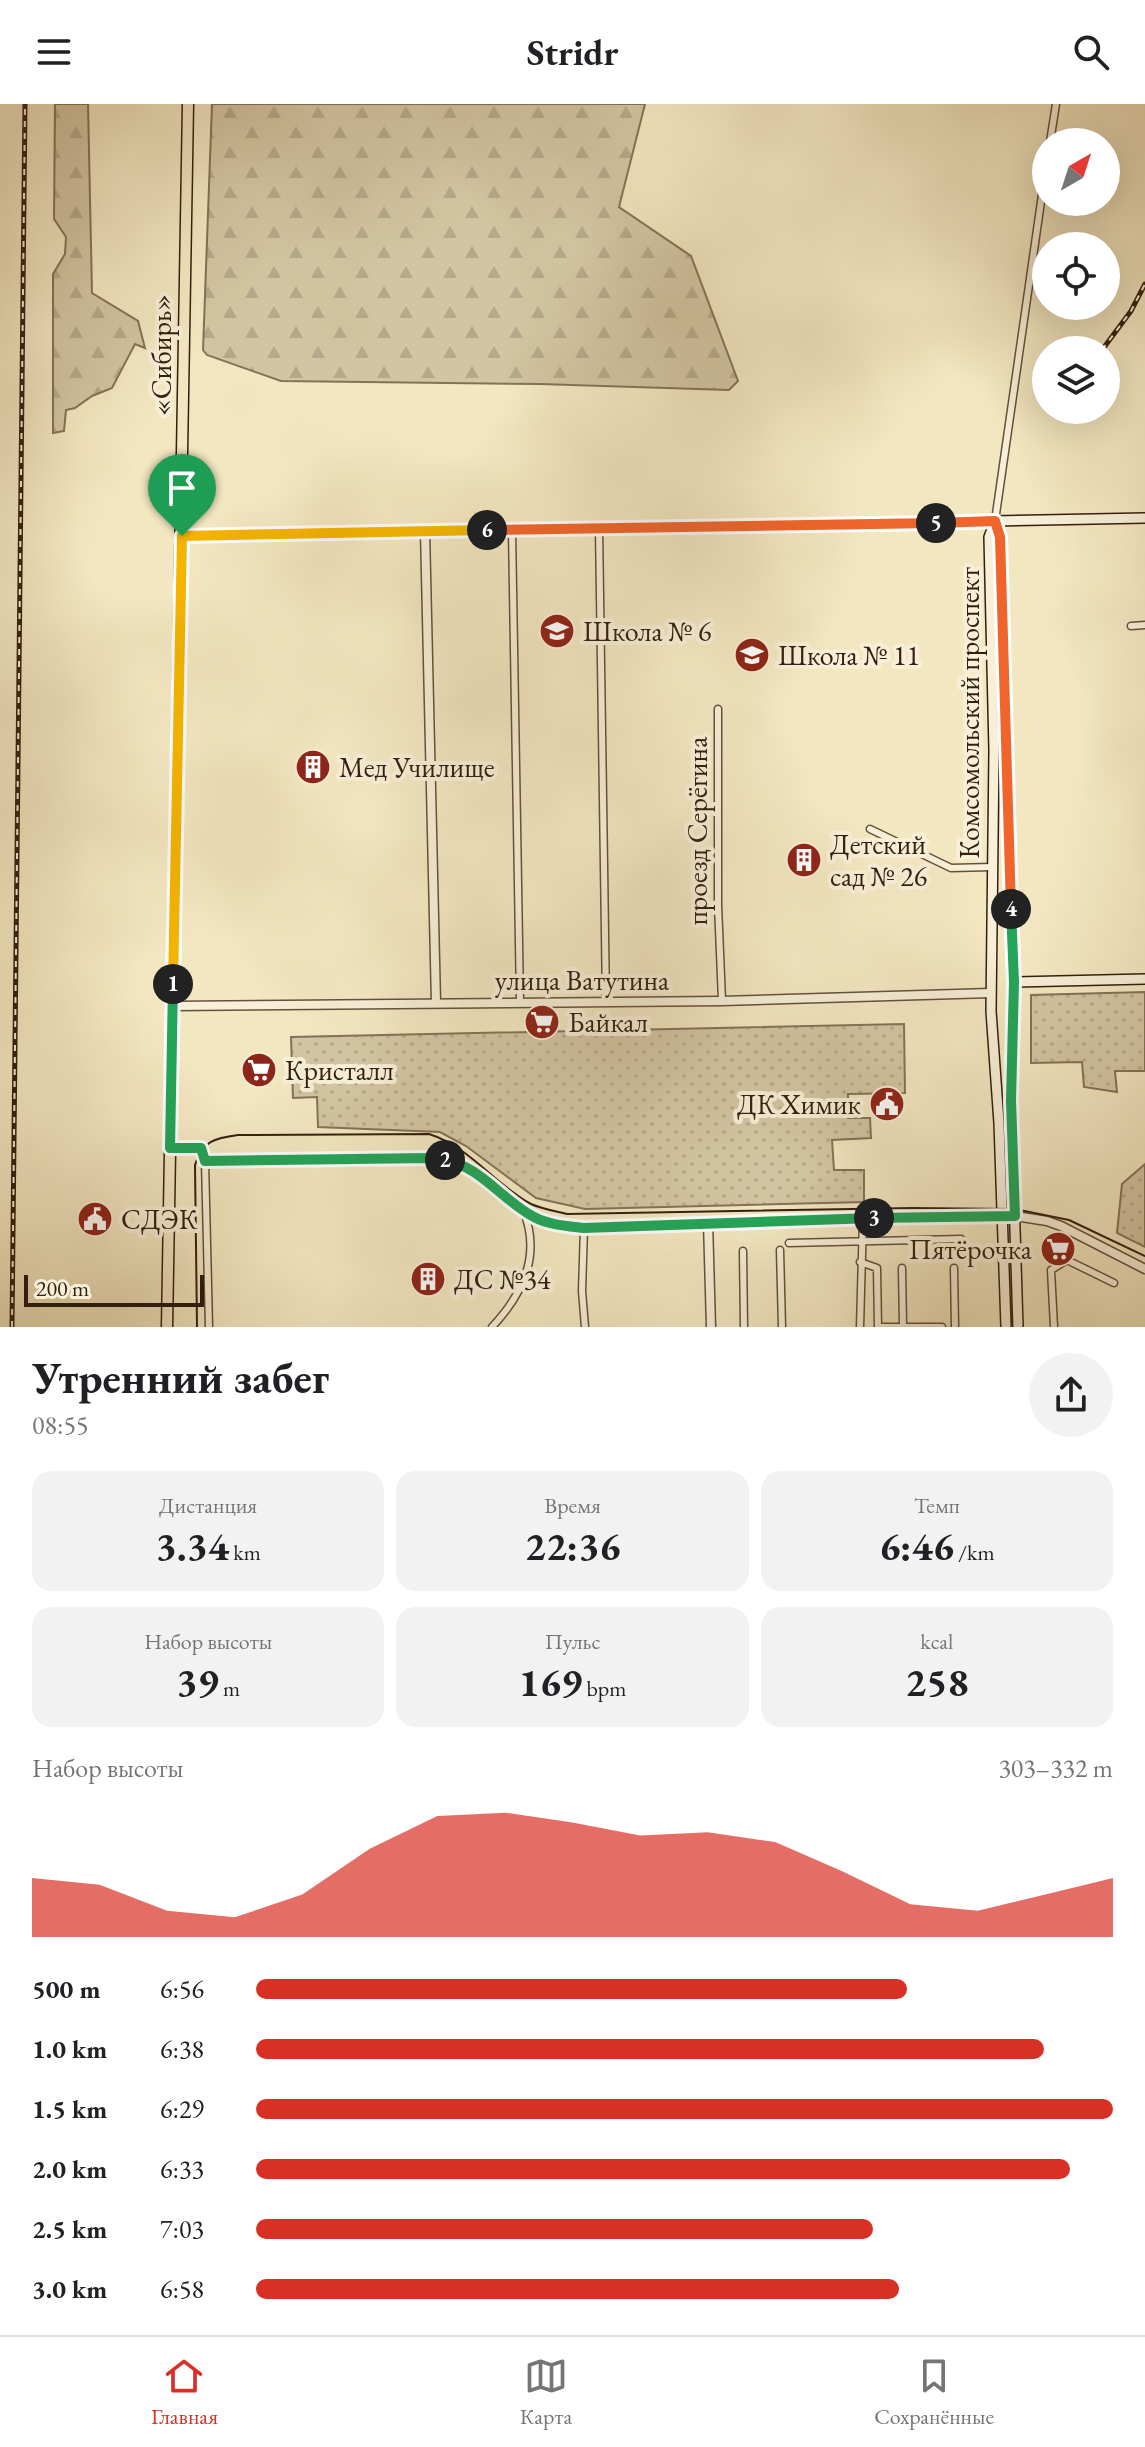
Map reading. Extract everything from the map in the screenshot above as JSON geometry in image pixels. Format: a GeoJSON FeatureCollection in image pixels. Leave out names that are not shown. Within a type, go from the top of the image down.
{"type":"FeatureCollection","features":[{"type":"Feature","properties":{"kind":"main road","name":"«Сибирь»"},"geometry":{"type":"LineString","coordinates":[[167,1327],[188,104]]}},
{"type":"Feature","properties":{"kind":"main road"},"geometry":{"type":"LineString","coordinates":[[995,521],[1145,518]]}},
{"type":"Feature","properties":{"kind":"main road","name":"Комсомольский проспект"},"geometry":{"type":"LineString","coordinates":[[995,521],[989,537],[994,751],[991,993],[1006,1327]]}},
{"type":"Feature","properties":{"kind":"main road","name":"Комсомольский проспект"},"geometry":{"type":"LineString","coordinates":[[995,521],[1000,537],[1014,982],[1011,1100],[1018,1327]]}},
{"type":"Feature","properties":{"kind":"main road"},"geometry":{"type":"LineString","coordinates":[[991,945],[999,935],[1005,936],[1012,946]]}},
{"type":"Feature","properties":{"kind":"main road"},"geometry":{"type":"LineString","coordinates":[[1014,982],[1145,979]]}},
{"type":"Feature","properties":{"kind":"main road"},"geometry":{"type":"LineString","coordinates":[[992,1037],[1000,1044],[1006,1044],[1013,1036]]}},
{"type":"Feature","properties":{"kind":"street"},"geometry":{"type":"LineString","coordinates":[[1052,128],[1056,104]]}},
{"type":"Feature","properties":{"kind":"street"},"geometry":{"type":"LineString","coordinates":[[182,536],[995,521],[1039,216]]}},
{"type":"Feature","properties":{"kind":"street"},"geometry":{"type":"LineString","coordinates":[[599,528],[606,1001]]}},
{"type":"Feature","properties":{"kind":"street"},"geometry":{"type":"LineString","coordinates":[[512,530],[520,1002]]}},
{"type":"Feature","properties":{"kind":"street"},"geometry":{"type":"LineString","coordinates":[[425,531],[436,1003]]}},
{"type":"Feature","properties":{"kind":"street"},"geometry":{"type":"LineString","coordinates":[[1131,626],[1145,625]]}},
{"type":"Feature","properties":{"kind":"street","name":"проезд Серёгина"},"geometry":{"type":"LineString","coordinates":[[718,709],[718,905],[722,1001]]}},
{"type":"Feature","properties":{"kind":"street"},"geometry":{"type":"LineString","coordinates":[[870,829],[951,868],[992,867]]}},
{"type":"Feature","properties":{"kind":"street","name":"улица Ватутина"},"geometry":{"type":"LineString","coordinates":[[173,1006],[722,1001],[991,993]]}},
{"type":"Feature","properties":{"kind":"street"},"geometry":{"type":"LineString","coordinates":[[170,1148],[201,1148],[205,1161],[209,1327]]}},
{"type":"Feature","properties":{"kind":"street"},"geometry":{"type":"LineString","coordinates":[[205,1161],[431,1158],[465,1166],[523,1210],[547,1222],[584,1228],[708,1222],[1015,1216],[1061,1226],[1145,1269]]}},
{"type":"Feature","properties":{"kind":"street"},"geometry":{"type":"LineString","coordinates":[[492,1327],[512,1305],[529,1270],[530,1227],[523,1210]]}},
{"type":"Feature","properties":{"kind":"street"},"geometry":{"type":"LineString","coordinates":[[860,1327],[863,1219]]}},
{"type":"Feature","properties":{"kind":"street"},"geometry":{"type":"LineString","coordinates":[[708,1222],[711,1327]]}},
{"type":"Feature","properties":{"kind":"street"},"geometry":{"type":"LineString","coordinates":[[584,1228],[582,1291],[585,1327]]}},
{"type":"Feature","properties":{"kind":"street"},"geometry":{"type":"LineString","coordinates":[[789,1243],[961,1239]]}},
{"type":"Feature","properties":{"kind":"street"},"geometry":{"type":"LineString","coordinates":[[780,1250],[782,1327]]}},
{"type":"Feature","properties":{"kind":"street"},"geometry":{"type":"LineString","coordinates":[[743,1251],[744,1327]]}},
{"type":"Feature","properties":{"kind":"street"},"geometry":{"type":"LineString","coordinates":[[1054,1327],[1051,1270],[1067,1260],[1114,1283]]}},
{"type":"Feature","properties":{"kind":"street"},"geometry":{"type":"LineString","coordinates":[[860,1262],[877,1268],[879,1327],[942,1327]]}},
{"type":"Feature","properties":{"kind":"street"},"geometry":{"type":"LineString","coordinates":[[902,1268],[903,1326]]}},
{"type":"Feature","properties":{"kind":"street"},"geometry":{"type":"LineString","coordinates":[[954,1268],[955,1327]]}},
{"type":"Feature","properties":{"kind":"green space"},"geometry":{"type":"Polygon","coordinates":[[[55,104],[88,104],[92,293],[138,321],[145,348],[135,344],[112,388],[66,410],[64,431],[53,433],[53,274],[65,254],[66,237],[54,219],[55,104]]]}},
{"type":"Feature","properties":{"kind":"green space"},"geometry":{"type":"Polygon","coordinates":[[[212,104],[645,104],[619,207],[691,256],[738,381],[729,390],[281,381],[207,355],[203,350],[212,104]]]}},
{"type":"Feature","properties":{"kind":"green space"},"geometry":{"type":"Polygon","coordinates":[[[1145,992],[1145,1071],[1115,1071],[1117,1092],[1084,1087],[1082,1062],[1031,1063],[1031,995],[1145,992]]]}},
{"type":"Feature","properties":{"kind":"green space"},"geometry":{"type":"Polygon","coordinates":[[[904,1024],[905,1093],[848,1094],[848,1118],[870,1118],[871,1138],[832,1140],[834,1170],[864,1170],[864,1202],[585,1209],[536,1198],[466,1146],[440,1132],[318,1127],[317,1097],[293,1098],[291,1037],[904,1024]]]}},
{"type":"Feature","properties":{"kind":"green space"},"geometry":{"type":"Polygon","coordinates":[[[1145,1164],[1145,1247],[1117,1233],[1122,1184],[1145,1164]]]}},
{"type":"Feature","properties":{"kind":"tram line"},"geometry":{"type":"LineString","coordinates":[[197,1327],[195,1165],[201,1151],[210,1142],[238,1135],[429,1134],[457,1148],[531,1204],[567,1214],[1015,1209],[1069,1220],[1145,1256]]}},
{"type":"Feature","properties":{"kind":"railway"},"geometry":{"type":"LineString","coordinates":[[12,1327],[25,104]]}},
{"type":"Feature","properties":{"kind":"railway"},"geometry":{"type":"LineString","coordinates":[[1112,336],[1131,311],[1145,284]]}},
{"type":"Feature","properties":{"kind":"place","name":"Школа № 6"},"geometry":{"type":"Point","coordinates":[557,631]}},
{"type":"Feature","properties":{"kind":"place","name":"Школа № 11"},"geometry":{"type":"Point","coordinates":[752,655]}},
{"type":"Feature","properties":{"kind":"place","name":"Мед Училище"},"geometry":{"type":"Point","coordinates":[313,767]}},
{"type":"Feature","properties":{"kind":"place","name":"Детский сад № 26"},"geometry":{"type":"Point","coordinates":[804,860]}},
{"type":"Feature","properties":{"kind":"place","name":"Байкал"},"geometry":{"type":"Point","coordinates":[542,1022]}},
{"type":"Feature","properties":{"kind":"place","name":"Кристалл"},"geometry":{"type":"Point","coordinates":[259,1070]}},
{"type":"Feature","properties":{"kind":"place","name":"ДК Химик"},"geometry":{"type":"Point","coordinates":[887,1104]}},
{"type":"Feature","properties":{"kind":"place","name":"СДЭК"},"geometry":{"type":"Point","coordinates":[95,1219]}},
{"type":"Feature","properties":{"kind":"place","name":"Пятёрочка"},"geometry":{"type":"Point","coordinates":[1058,1249]}},
{"type":"Feature","properties":{"kind":"place","name":"ДС №34"},"geometry":{"type":"Point","coordinates":[428,1279]}},
{"type":"Feature","properties":{"kind":"route"},"geometry":{"type":"LineString","coordinates":[[995,521],[1000,537],[1014,982],[1011,1100],[1015,1216],[739,1221],[584,1228],[556,1225],[538,1219],[505,1199],[465,1166],[454,1162],[431,1158],[205,1161],[201,1148],[170,1148],[182,536],[995,521]]}}]}
